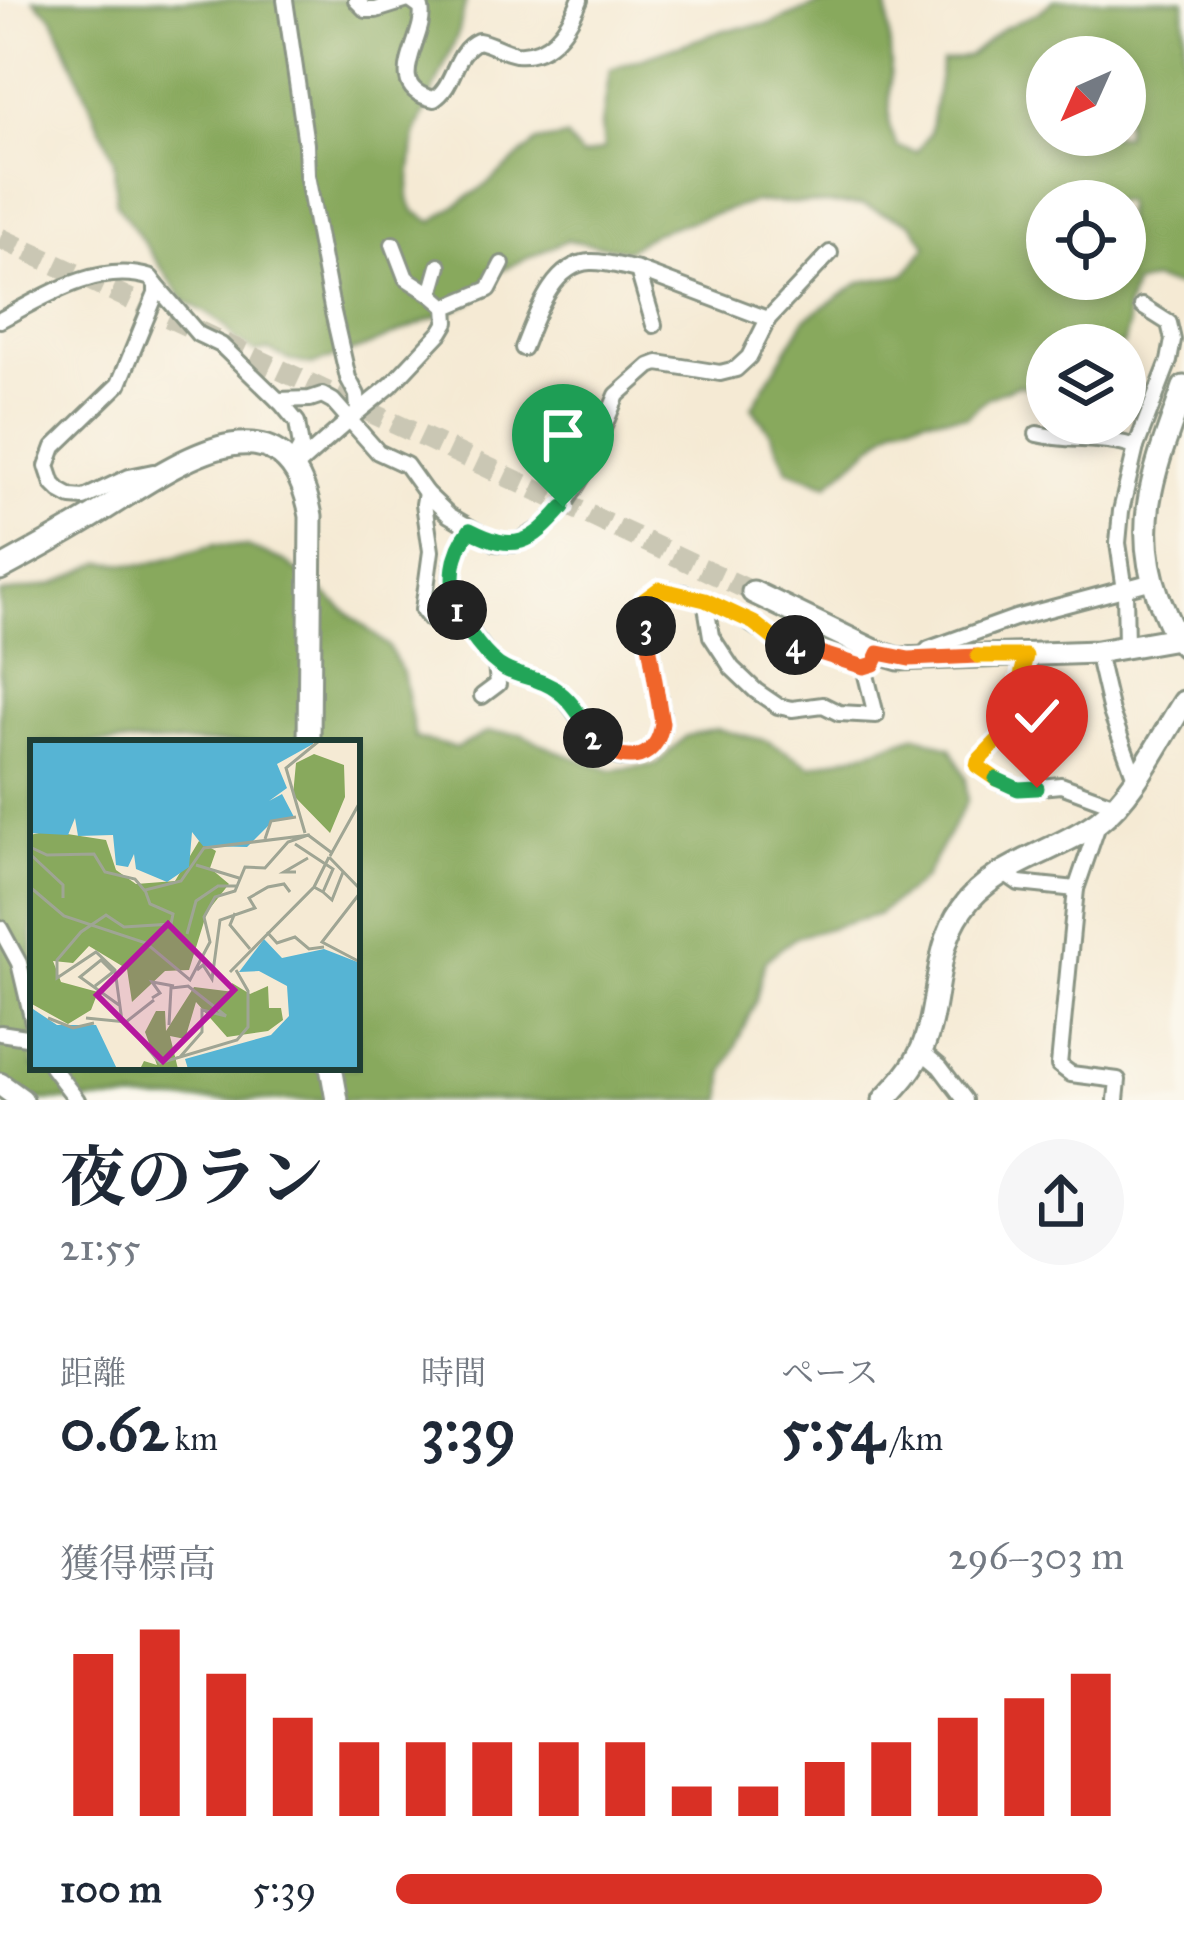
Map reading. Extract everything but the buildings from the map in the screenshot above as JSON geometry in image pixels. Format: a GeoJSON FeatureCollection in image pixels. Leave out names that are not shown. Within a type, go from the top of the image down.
{"type":"FeatureCollection","features":[{"type":"Feature","properties":{"kind":"street"},"geometry":{"type":"LineString","coordinates":[[285,0],[307,175],[332,308],[348,376],[357,394],[353,417]]}},
{"type":"Feature","properties":{"kind":"street"},"geometry":{"type":"LineString","coordinates":[[356,0],[366,10],[409,0],[422,8],[424,18],[407,63],[413,89],[434,99],[445,91],[467,46],[478,41],[516,54],[532,52],[555,41],[568,27],[580,0]]}},
{"type":"Feature","properties":{"kind":"street"},"geometry":{"type":"LineString","coordinates":[[293,465],[391,385],[447,322],[446,307],[406,278],[393,244]]}},
{"type":"Feature","properties":{"kind":"street"},"geometry":{"type":"LineString","coordinates":[[278,400],[322,395],[333,401],[353,417],[378,452],[406,465],[448,515],[496,543],[513,544],[544,527],[563,507],[585,472],[617,395],[658,363],[720,374],[736,369],[749,357],[768,319],[830,253]]}},
{"type":"Feature","properties":{"kind":"street"},"geometry":{"type":"LineString","coordinates":[[524,348],[546,292],[577,266],[592,262],[638,270],[768,319]]}},
{"type":"Feature","properties":{"kind":"street"},"geometry":{"type":"LineString","coordinates":[[446,307],[489,289],[502,264]]}},
{"type":"Feature","properties":{"kind":"street"},"geometry":{"type":"LineString","coordinates":[[431,294],[439,266]]}},
{"type":"Feature","properties":{"kind":"street"},"geometry":{"type":"LineString","coordinates":[[638,270],[654,325]]}},
{"type":"Feature","properties":{"kind":"street"},"geometry":{"type":"LineString","coordinates":[[0,320],[93,277],[147,275],[198,334],[221,345],[297,422],[301,447],[293,465]]}},
{"type":"Feature","properties":{"kind":"street"},"geometry":{"type":"LineString","coordinates":[[156,285],[148,320],[119,384],[47,459],[53,484],[84,498],[129,477],[240,443],[265,447],[293,465],[308,500],[311,534],[308,740]]}},
{"type":"Feature","properties":{"kind":"street"},"geometry":{"type":"LineString","coordinates":[[1126,647],[1118,543],[1121,511],[1136,447],[1173,340],[1169,323],[1142,306]]}},
{"type":"Feature","properties":{"kind":"street"},"geometry":{"type":"LineString","coordinates":[[470,530],[452,568],[455,606],[463,622],[501,668],[558,691],[610,754],[640,755],[656,744],[662,723],[643,610],[644,600],[659,589],[705,600],[754,623],[773,638],[872,660],[1097,652],[1180,642],[1153,581],[1145,544],[1147,506],[1184,387]]}},
{"type":"Feature","properties":{"kind":"street"},"geometry":{"type":"LineString","coordinates":[[1124,444],[1136,447]]}},
{"type":"Feature","properties":{"kind":"street"},"geometry":{"type":"LineString","coordinates":[[0,569],[164,470]]}},
{"type":"Feature","properties":{"kind":"street"},"geometry":{"type":"LineString","coordinates":[[427,493],[430,551],[423,610],[430,619],[463,622]]}},
{"type":"Feature","properties":{"kind":"street"},"geometry":{"type":"LineString","coordinates":[[920,659],[940,644],[1015,618],[1153,581]]}},
{"type":"Feature","properties":{"kind":"street"},"geometry":{"type":"LineString","coordinates":[[753,592],[872,660]]}},
{"type":"Feature","properties":{"kind":"street"},"geometry":{"type":"LineString","coordinates":[[705,600],[711,636],[732,668],[778,706],[824,705],[838,713],[875,715],[872,660]]}},
{"type":"Feature","properties":{"kind":"street"},"geometry":{"type":"LineString","coordinates":[[1097,652],[1111,712],[1135,778]]}},
{"type":"Feature","properties":{"kind":"street"},"geometry":{"type":"LineString","coordinates":[[1026,656],[1009,723],[977,766],[1018,789],[1061,785],[1108,813]]}},
{"type":"Feature","properties":{"kind":"street"},"geometry":{"type":"LineString","coordinates":[[482,696],[498,685],[496,663]]}},
{"type":"Feature","properties":{"kind":"street"},"geometry":{"type":"LineString","coordinates":[[1116,1100],[1118,1080],[1071,1075],[1059,1065],[1076,889],[1108,813],[1184,702]]}},
{"type":"Feature","properties":{"kind":"street"},"geometry":{"type":"LineString","coordinates":[[884,1100],[907,1076],[921,1051],[956,918],[978,890],[1003,872],[1057,847],[1108,813]]}},
{"type":"Feature","properties":{"kind":"street"},"geometry":{"type":"LineString","coordinates":[[1003,872],[1019,884],[1076,889]]}},
{"type":"Feature","properties":{"kind":"street"},"geometry":{"type":"LineString","coordinates":[[0,928],[19,963],[30,1009]]}},
{"type":"Feature","properties":{"kind":"street"},"geometry":{"type":"LineString","coordinates":[[0,1034],[30,1038]]}},
{"type":"Feature","properties":{"kind":"street"},"geometry":{"type":"LineString","coordinates":[[921,1051],[948,1075],[964,1100]]}},
{"type":"Feature","properties":{"kind":"street"},"geometry":{"type":"LineString","coordinates":[[54,1070],[77,1100]]}},
{"type":"Feature","properties":{"kind":"street"},"geometry":{"type":"LineString","coordinates":[[332,1070],[337,1100]]}},
{"type":"Feature","properties":{"kind":"street"},"geometry":{"type":"LineString","coordinates":[[0,1084],[22,1100]]}},
{"type":"Feature","properties":{"kind":"green space"},"geometry":{"type":"Polygon","coordinates":[[[34,0],[466,0],[459,31],[415,135],[408,198],[414,211],[432,222],[537,142],[566,137],[582,156],[604,149],[602,125],[610,69],[725,30],[771,24],[819,4],[877,0],[887,5],[889,125],[897,147],[917,152],[930,133],[942,62],[969,56],[1002,29],[1054,0],[1184,0],[1184,288],[1146,282],[1146,180],[1026,180],[1026,300],[1129,300],[1128,324],[1026,324],[1026,387],[1018,385],[988,397],[967,416],[897,424],[828,484],[788,470],[752,407],[805,319],[861,282],[905,275],[927,246],[911,223],[863,205],[753,202],[655,232],[627,250],[567,240],[491,275],[474,301],[311,365],[268,350],[256,352],[185,301],[116,203],[114,159],[53,18],[34,0]]]}},
{"type":"Feature","properties":{"kind":"green space"},"geometry":{"type":"Polygon","coordinates":[[[214,545],[247,547],[285,561],[388,646],[403,673],[415,738],[457,748],[488,732],[521,734],[610,770],[656,765],[686,736],[717,729],[767,741],[811,766],[916,735],[951,748],[966,778],[967,801],[924,879],[877,915],[796,937],[765,960],[756,1000],[724,1072],[723,1100],[0,1100],[0,594],[54,584],[102,562],[145,565],[214,545]]]}},
{"type":"Feature","properties":{"kind":"tunnel"},"geometry":{"type":"LineString","coordinates":[[0,238],[753,592]]}},
{"type":"Feature","properties":{"kind":"route"},"geometry":{"type":"LineString","coordinates":[[563,507],[536,534],[513,544],[496,543],[470,530],[452,568],[455,606],[501,668],[558,691],[610,754],[633,757],[646,753],[661,734],[643,606],[659,589],[705,600],[754,623],[773,638],[864,667],[874,664],[879,653],[909,659],[1026,656],[1009,723],[977,766],[1004,784],[1037,788]]}}]}
